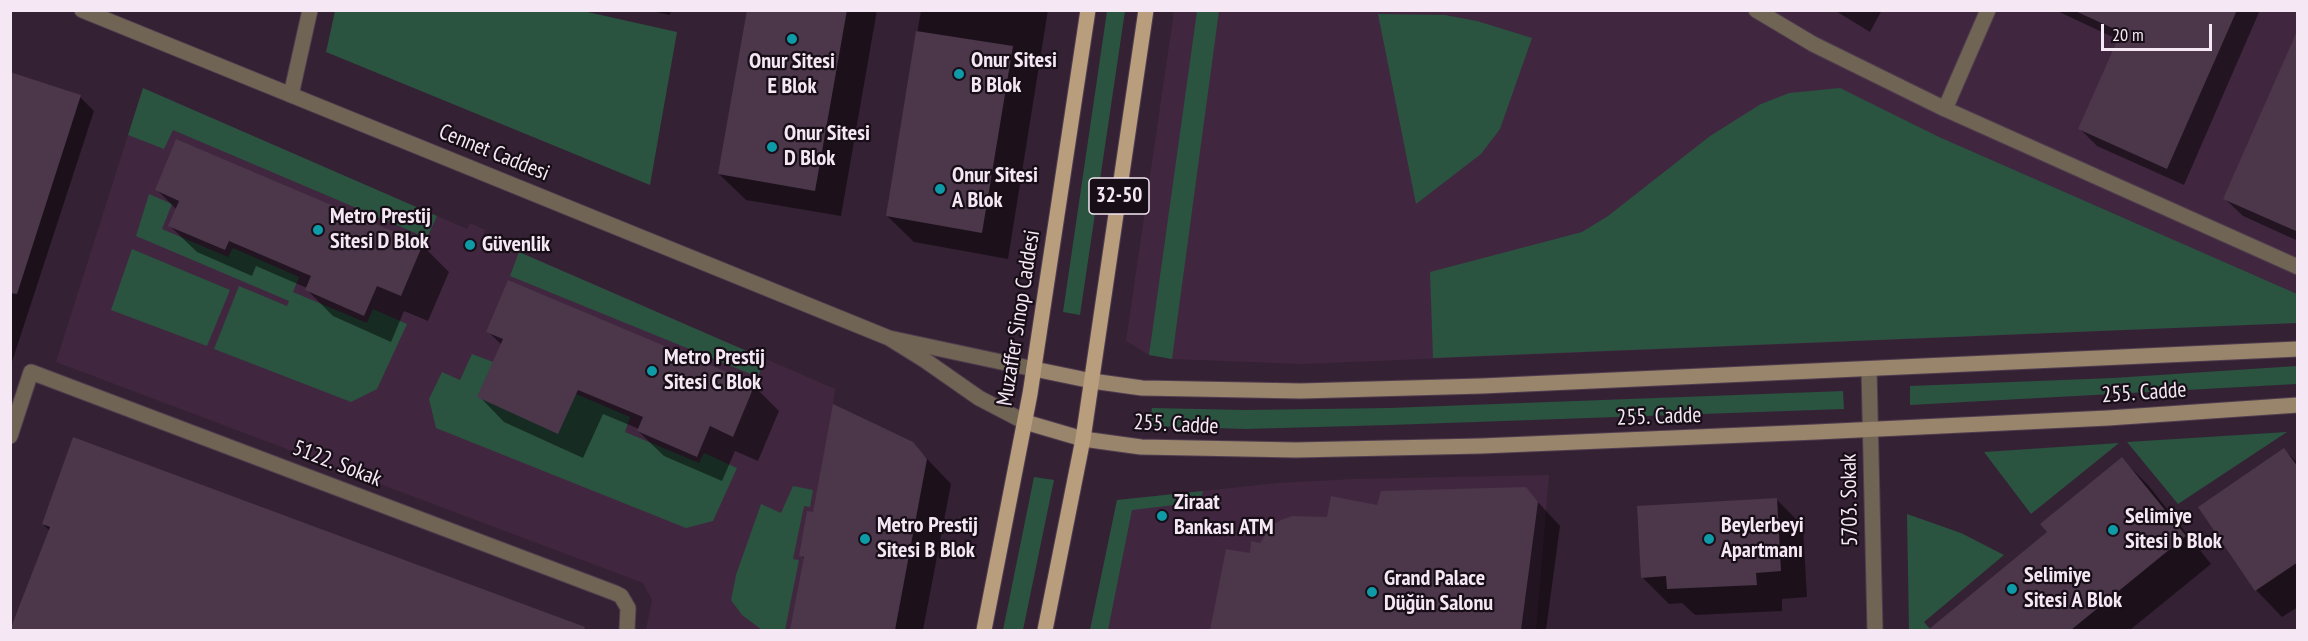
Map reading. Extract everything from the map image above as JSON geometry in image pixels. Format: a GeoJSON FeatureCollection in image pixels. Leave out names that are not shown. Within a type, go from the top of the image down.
{"type":"FeatureCollection","features":[{"type":"Feature","properties":{"kind":"main road","name":"Muzaffer Sinop Caddesi"},"geometry":{"type":"LineString","coordinates":[[984,630],[1034,369],[1088,10]]}},
{"type":"Feature","properties":{"kind":"main road","name":"32-50"},"geometry":{"type":"LineString","coordinates":[[1045,630],[1083,439],[1146,10]]}},
{"type":"Feature","properties":{"kind":"main road","name":"255. Cadde"},"geometry":{"type":"LineString","coordinates":[[1034,369],[1092,381],[1142,387],[1301,391],[1482,386],[2298,349]]}},
{"type":"Feature","properties":{"kind":"main road","name":"255. Cadde"},"geometry":{"type":"LineString","coordinates":[[1025,422],[1083,439],[1141,447],[1296,450],[1481,446],[1870,430],[2108,418],[2298,405]]}},
{"type":"Feature","properties":{"kind":"street","name":"Cennet Caddesi"},"geometry":{"type":"LineString","coordinates":[[82,10],[889,338],[1034,369]]}},
{"type":"Feature","properties":{"kind":"street"},"geometry":{"type":"LineString","coordinates":[[291,95],[310,10]]}},
{"type":"Feature","properties":{"kind":"street"},"geometry":{"type":"LineString","coordinates":[[1756,10],[1813,44],[1944,109],[2298,267]]}},
{"type":"Feature","properties":{"kind":"street"},"geometry":{"type":"LineString","coordinates":[[1944,109],[1988,10]]}},
{"type":"Feature","properties":{"kind":"street","name":"Cennet Caddesi"},"geometry":{"type":"LineString","coordinates":[[889,338],[979,398],[1025,422]]}},
{"type":"Feature","properties":{"kind":"street","name":"5703. Sokak"},"geometry":{"type":"LineString","coordinates":[[1869,369],[1875,630]]}},
{"type":"Feature","properties":{"kind":"street","name":"5122. Sokak"},"geometry":{"type":"LineString","coordinates":[[10,436],[31,372],[615,593],[625,601],[629,616],[627,630]]}},
{"type":"Feature","properties":{"kind":"shaded area"},"geometry":{"type":"Polygon","coordinates":[[[1174,11],[2297,11],[2297,323],[1302,364],[1172,359],[1149,355],[1126,341],[1174,11]]]}},
{"type":"Feature","properties":{"kind":"shaded area"},"geometry":{"type":"Polygon","coordinates":[[[143,88],[467,229],[470,223],[485,230],[483,236],[835,389],[833,404],[913,442],[927,459],[895,630],[646,630],[652,600],[643,583],[56,362],[143,88]]]}},
{"type":"Feature","properties":{"kind":"shaded area","name":"Grand Palace Düğün Salonu"},"geometry":{"type":"Polygon","coordinates":[[[1549,475],[1536,630],[1090,630],[1117,500],[1278,483],[1549,475]]]}},
{"type":"Feature","properties":{"kind":"green space"},"geometry":{"type":"Polygon","coordinates":[[[335,11],[583,11],[677,32],[650,185],[326,52],[335,11]]]}},
{"type":"Feature","properties":{"kind":"green space"},"geometry":{"type":"Polygon","coordinates":[[[1107,11],[1125,11],[1080,315],[1063,312],[1107,11]]]}},
{"type":"Feature","properties":{"kind":"green space"},"geometry":{"type":"Polygon","coordinates":[[[1197,11],[1219,11],[1172,359],[1149,355],[1197,11]]]}},
{"type":"Feature","properties":{"kind":"green space"},"geometry":{"type":"Polygon","coordinates":[[[1378,14],[1445,15],[1477,21],[1532,38],[1500,129],[1481,154],[1416,204],[1378,14]]]}},
{"type":"Feature","properties":{"kind":"green space"},"geometry":{"type":"Polygon","coordinates":[[[143,88],[437,216],[427,238],[173,130],[164,149],[128,135],[143,88]]]}},
{"type":"Feature","properties":{"kind":"green space"},"geometry":{"type":"Polygon","coordinates":[[[1840,88],[1939,137],[2297,294],[2297,323],[1433,358],[1430,272],[1582,232],[1608,216],[1710,136],[1761,104],[1789,93],[1840,88]]]}},
{"type":"Feature","properties":{"kind":"green space"},"geometry":{"type":"Polygon","coordinates":[[[149,194],[172,204],[162,229],[228,257],[233,248],[299,277],[293,292],[367,323],[373,309],[407,324],[377,389],[351,402],[214,349],[239,286],[287,306],[289,301],[136,236],[149,194]]]}},
{"type":"Feature","properties":{"kind":"green space"},"geometry":{"type":"Polygon","coordinates":[[[132,249],[230,290],[207,346],[111,310],[132,249]]]}},
{"type":"Feature","properties":{"kind":"green space"},"geometry":{"type":"Polygon","coordinates":[[[519,252],[765,359],[758,377],[510,276],[519,252]]]}},
{"type":"Feature","properties":{"kind":"green space"},"geometry":{"type":"Polygon","coordinates":[[[472,354],[630,417],[625,432],[699,463],[704,453],[737,468],[713,521],[686,528],[436,428],[429,399],[442,372],[460,380],[472,354]]]}},
{"type":"Feature","properties":{"kind":"green space"},"geometry":{"type":"Polygon","coordinates":[[[2297,366],[2297,384],[1910,405],[1910,386],[2113,378],[2297,366]]]}},
{"type":"Feature","properties":{"kind":"green space"},"geometry":{"type":"Polygon","coordinates":[[[1843,391],[1844,409],[1246,429],[1149,426],[1152,408],[1245,410],[1389,408],[1843,391]]]}},
{"type":"Feature","properties":{"kind":"green space"},"geometry":{"type":"Polygon","coordinates":[[[2287,432],[2178,504],[2127,442],[2287,432]]]}},
{"type":"Feature","properties":{"kind":"green space"},"geometry":{"type":"Polygon","coordinates":[[[2119,443],[2031,514],[1984,452],[2119,443]]]}},
{"type":"Feature","properties":{"kind":"green space"},"geometry":{"type":"Polygon","coordinates":[[[1034,477],[1054,480],[1023,630],[1003,630],[1034,477]]]}},
{"type":"Feature","properties":{"kind":"green space"},"geometry":{"type":"Polygon","coordinates":[[[793,486],[813,490],[810,507],[804,506],[793,559],[799,560],[785,630],[762,630],[742,615],[731,600],[736,575],[761,504],[781,513],[793,486]]]}},
{"type":"Feature","properties":{"kind":"green space"},"geometry":{"type":"Polygon","coordinates":[[[1203,491],[1200,502],[1132,510],[1108,630],[1090,630],[1117,500],[1203,491]]]}},
{"type":"Feature","properties":{"kind":"green space"},"geometry":{"type":"Polygon","coordinates":[[[1907,514],[1961,533],[2004,555],[1924,622],[1931,630],[1909,630],[1907,514]]]}},
{"type":"Feature","properties":{"kind":"building"},"geometry":{"type":"Polygon","coordinates":[[[747,10],[847,10],[815,191],[718,174],[747,10]]]}},
{"type":"Feature","properties":{"kind":"building"},"geometry":{"type":"Polygon","coordinates":[[[2073,10],[2237,10],[2167,169],[2078,129],[2121,32],[2073,10]]]}},
{"type":"Feature","properties":{"kind":"building"},"geometry":{"type":"Polygon","coordinates":[[[2298,29],[2298,232],[2223,199],[2298,29]]]}},
{"type":"Feature","properties":{"kind":"building"},"geometry":{"type":"Polygon","coordinates":[[[916,31],[1013,46],[982,233],[886,216],[916,31]]]}},
{"type":"Feature","properties":{"kind":"building"},"geometry":{"type":"Polygon","coordinates":[[[10,72],[81,95],[17,294],[10,293],[10,72]]]}},
{"type":"Feature","properties":{"kind":"building","name":"Metro Prestij Sitesi D Blok"},"geometry":{"type":"Polygon","coordinates":[[[176,139],[423,244],[401,296],[377,286],[364,316],[305,290],[311,276],[229,241],[225,250],[168,226],[179,201],[155,190],[176,139]]]}},
{"type":"Feature","properties":{"kind":"building","name":"Metro Prestij Sitesi C Blok"},"geometry":{"type":"Polygon","coordinates":[[[508,280],[755,384],[733,437],[710,426],[697,457],[637,431],[643,417],[578,390],[558,434],[477,397],[503,339],[486,332],[508,280]]]}},
{"type":"Feature","properties":{"kind":"building","name":"Metro Prestij Sitesi B Blok"},"geometry":{"type":"Polygon","coordinates":[[[833,404],[913,442],[927,459],[895,630],[790,630],[804,557],[799,556],[807,511],[813,512],[833,404]]]}},
{"type":"Feature","properties":{"kind":"building"},"geometry":{"type":"Polygon","coordinates":[[[73,437],[585,627],[584,630],[10,630],[50,527],[42,524],[73,437]]]}},
{"type":"Feature","properties":{"kind":"building"},"geometry":{"type":"Polygon","coordinates":[[[2284,448],[2298,467],[2298,562],[2255,591],[2198,507],[2284,448]]]}},
{"type":"Feature","properties":{"kind":"building"},"geometry":{"type":"Polygon","coordinates":[[[2122,457],[2186,536],[2071,630],[1928,630],[2047,532],[2040,524],[2122,457]]]}},
{"type":"Feature","properties":{"kind":"building","name":"Grand Palace Düğün Salonu"},"geometry":{"type":"Polygon","coordinates":[[[1526,487],[1538,502],[1521,630],[1210,630],[1226,549],[1250,553],[1251,541],[1260,543],[1271,526],[1292,516],[1327,517],[1331,496],[1377,505],[1381,491],[1526,487]]]}},
{"type":"Feature","properties":{"kind":"building","name":"Beylerbeyi Apartmanı"},"geometry":{"type":"Polygon","coordinates":[[[1777,498],[1781,571],[1756,573],[1757,585],[1667,589],[1666,576],[1641,578],[1637,506],[1777,498]]]}},
{"type":"Feature","properties":{"kind":"place","name":"Onur Sitesi E Blok"},"geometry":{"type":"Point","coordinates":[792,39]}},
{"type":"Feature","properties":{"kind":"place","name":"Onur Sitesi B Blok"},"geometry":{"type":"Point","coordinates":[959,74]}},
{"type":"Feature","properties":{"kind":"place","name":"Onur Sitesi D Blok"},"geometry":{"type":"Point","coordinates":[772,147]}},
{"type":"Feature","properties":{"kind":"place","name":"Onur Sitesi A Blok"},"geometry":{"type":"Point","coordinates":[940,189]}},
{"type":"Feature","properties":{"kind":"place","name":"Metro Prestij Sitesi D Blok"},"geometry":{"type":"Point","coordinates":[318,230]}},
{"type":"Feature","properties":{"kind":"place","name":"Güvenlik"},"geometry":{"type":"Point","coordinates":[470,245]}},
{"type":"Feature","properties":{"kind":"place","name":"Metro Prestij Sitesi C Blok"},"geometry":{"type":"Point","coordinates":[652,371]}},
{"type":"Feature","properties":{"kind":"place","name":"Ziraat Bankası ATM"},"geometry":{"type":"Point","coordinates":[1162,516]}},
{"type":"Feature","properties":{"kind":"place","name":"Selimiye Sitesi b Blok"},"geometry":{"type":"Point","coordinates":[2113,530]}},
{"type":"Feature","properties":{"kind":"place","name":"Metro Prestij Sitesi B Blok"},"geometry":{"type":"Point","coordinates":[865,539]}},
{"type":"Feature","properties":{"kind":"place","name":"Beylerbeyi Apartmanı"},"geometry":{"type":"Point","coordinates":[1709,539]}},
{"type":"Feature","properties":{"kind":"place","name":"Selimiye Sitesi A Blok"},"geometry":{"type":"Point","coordinates":[2012,589]}},
{"type":"Feature","properties":{"kind":"place","name":"Grand Palace Düğün Salonu"},"geometry":{"type":"Point","coordinates":[1372,592]}}]}
